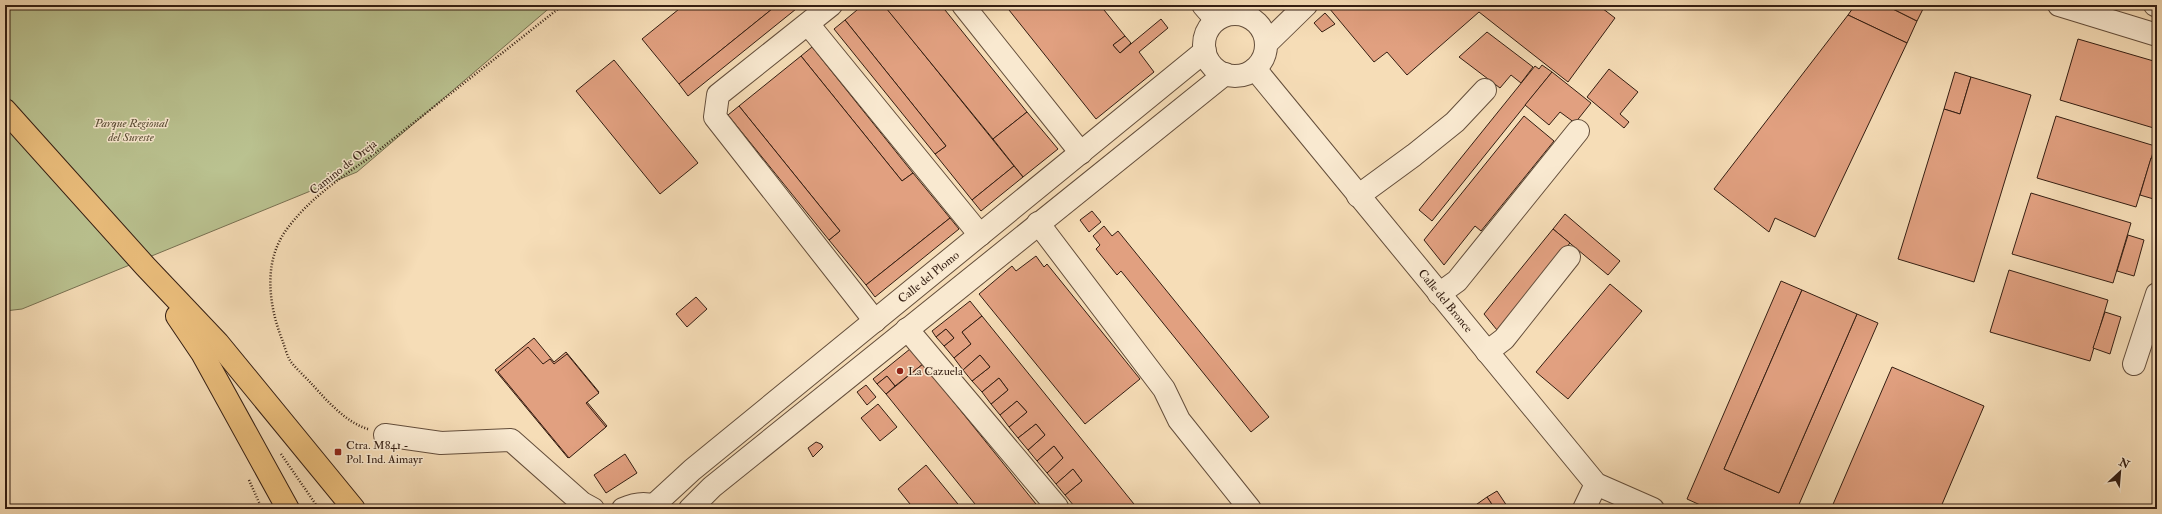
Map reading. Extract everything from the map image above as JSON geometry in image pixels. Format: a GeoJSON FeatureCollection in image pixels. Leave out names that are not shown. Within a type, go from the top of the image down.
{"type":"FeatureCollection","features":[{"type":"Feature","properties":{"kind":"main road"},"geometry":{"type":"LineString","coordinates":[[5,110],[145,266],[218,343],[354,509]]}},
{"type":"Feature","properties":{"kind":"main road"},"geometry":{"type":"LineString","coordinates":[[145,266],[202,353],[288,509]]}},
{"type":"Feature","properties":{"kind":"street"},"geometry":{"type":"LineString","coordinates":[[830,5],[718,95],[714,117],[876,321]]}},
{"type":"Feature","properties":{"kind":"street"},"geometry":{"type":"LineString","coordinates":[[962,5],[1080,153]]}},
{"type":"Feature","properties":{"kind":"street"},"geometry":{"type":"LineString","coordinates":[[1266,44],[1306,5]]}},
{"type":"Feature","properties":{"kind":"street"},"geometry":{"type":"LineString","coordinates":[[2059,5],[2157,35]]}},
{"type":"Feature","properties":{"kind":"street"},"geometry":{"type":"LineString","coordinates":[[1251,10],[1263,32],[1266,44],[1263,58],[1255,69],[1246,74],[1235,76],[1225,74],[1216,69],[1208,61],[1204,51],[1210,13],[1225,15],[1251,10]]}},
{"type":"Feature","properties":{"kind":"street"},"geometry":{"type":"LineString","coordinates":[[808,24],[980,235]]}},
{"type":"Feature","properties":{"kind":"street","name":"Calle del Plomo"},"geometry":{"type":"LineString","coordinates":[[657,507],[692,470],[876,321],[1204,51]]}},
{"type":"Feature","properties":{"kind":"street","name":"Calle del Bronce"},"geometry":{"type":"LineString","coordinates":[[1255,69],[1596,484],[1653,509]]}},
{"type":"Feature","properties":{"kind":"street"},"geometry":{"type":"LineString","coordinates":[[690,509],[712,488],[907,329],[1225,74]]}},
{"type":"Feature","properties":{"kind":"street"},"geometry":{"type":"LineString","coordinates":[[1358,196],[1414,155],[1455,122],[1485,90]]}},
{"type":"Feature","properties":{"kind":"street"},"geometry":{"type":"LineString","coordinates":[[1439,294],[1457,281],[1578,131]]}},
{"type":"Feature","properties":{"kind":"street"},"geometry":{"type":"LineString","coordinates":[[1038,223],[1164,389],[1179,420],[1250,509]]}},
{"type":"Feature","properties":{"kind":"street"},"geometry":{"type":"LineString","coordinates":[[1487,352],[1504,339],[1569,258]]}},
{"type":"Feature","properties":{"kind":"street"},"geometry":{"type":"LineString","coordinates":[[2134,364],[2157,294]]}},
{"type":"Feature","properties":{"kind":"street"},"geometry":{"type":"LineString","coordinates":[[907,329],[1057,507]]}},
{"type":"Feature","properties":{"kind":"street"},"geometry":{"type":"LineString","coordinates":[[385,435],[441,443],[512,440],[582,503],[593,509]]}},
{"type":"Feature","properties":{"kind":"street"},"geometry":{"type":"LineString","coordinates":[[1584,509],[1596,484]]}},
{"type":"Feature","properties":{"kind":"street"},"geometry":{"type":"LineString","coordinates":[[623,509],[638,503],[657,507]]}},
{"type":"Feature","properties":{"kind":"path","name":"Camino de Oreja"},"geometry":{"type":"LineString","coordinates":[[385,435],[356,426],[320,393],[290,361],[275,323],[269,289],[274,255],[286,230],[308,206],[337,180],[369,158],[563,5]]}},
{"type":"Feature","properties":{"kind":"green space","name":"Parque Regional del Sureste"},"geometry":{"type":"Polygon","coordinates":[[[5,5],[553,5],[357,172],[22,309],[5,311],[5,5]]]}},
{"type":"Feature","properties":{"kind":"building"},"geometry":{"type":"Polygon","coordinates":[[[684,5],[777,5],[679,84],[642,39],[684,5]]]}},
{"type":"Feature","properties":{"kind":"building"},"geometry":{"type":"Polygon","coordinates":[[[777,5],[801,5],[688,96],[679,84],[777,5]]]}},
{"type":"Feature","properties":{"kind":"building"},"geometry":{"type":"Polygon","coordinates":[[[863,5],[884,5],[1014,166],[972,200],[935,154],[946,146],[845,20],[863,5]]]}},
{"type":"Feature","properties":{"kind":"building"},"geometry":{"type":"Polygon","coordinates":[[[889,5],[941,5],[1027,112],[993,139],[886,8],[889,5]]]}},
{"type":"Feature","properties":{"kind":"building"},"geometry":{"type":"Polygon","coordinates":[[[1005,5],[1100,5],[1125,36],[1113,45],[1120,53],[1161,19],[1168,28],[1139,52],[1154,72],[1096,119],[1005,5]]]}},
{"type":"Feature","properties":{"kind":"building"},"geometry":{"type":"Polygon","coordinates":[[[1332,5],[1598,5],[1615,18],[1568,82],[1479,12],[1407,75],[1387,52],[1374,62],[1329,8],[1332,5]]]}},
{"type":"Feature","properties":{"kind":"building"},"geometry":{"type":"Polygon","coordinates":[[[1855,5],[1892,5],[1891,8],[1917,21],[1907,43],[1848,15],[1855,5]]]}},
{"type":"Feature","properties":{"kind":"building"},"geometry":{"type":"Polygon","coordinates":[[[1892,5],[1925,5],[1917,21],[1891,8],[1892,5]]]}},
{"type":"Feature","properties":{"kind":"building"},"geometry":{"type":"Polygon","coordinates":[[[1325,13],[1335,24],[1322,32],[1314,23],[1325,13]]]}},
{"type":"Feature","properties":{"kind":"building"},"geometry":{"type":"Polygon","coordinates":[[[1848,15],[1907,43],[1815,237],[1775,218],[1769,232],[1714,189],[1848,15]]]}},
{"type":"Feature","properties":{"kind":"building"},"geometry":{"type":"Polygon","coordinates":[[[845,20],[946,146],[935,154],[834,29],[845,20]]]}},
{"type":"Feature","properties":{"kind":"building"},"geometry":{"type":"Polygon","coordinates":[[[1487,32],[1533,67],[1521,83],[1511,75],[1500,88],[1459,57],[1487,32]]]}},
{"type":"Feature","properties":{"kind":"building"},"geometry":{"type":"Polygon","coordinates":[[[1125,36],[1131,43],[1120,53],[1113,45],[1125,36]]]}},
{"type":"Feature","properties":{"kind":"building"},"geometry":{"type":"Polygon","coordinates":[[[2078,39],[2157,62],[2157,129],[2060,100],[2078,39]]]}},
{"type":"Feature","properties":{"kind":"building"},"geometry":{"type":"Polygon","coordinates":[[[812,47],[913,173],[902,181],[801,56],[812,47]]]}},
{"type":"Feature","properties":{"kind":"building"},"geometry":{"type":"Polygon","coordinates":[[[801,56],[902,181],[913,173],[950,218],[866,285],[829,240],[840,231],[739,106],[801,56]]]}},
{"type":"Feature","properties":{"kind":"building"},"geometry":{"type":"Polygon","coordinates":[[[614,60],[698,163],[660,194],[576,91],[614,60]]]}},
{"type":"Feature","properties":{"kind":"building"},"geometry":{"type":"Polygon","coordinates":[[[1542,65],[1552,72],[1432,221],[1419,210],[1535,66],[1539,69],[1542,65]]]}},
{"type":"Feature","properties":{"kind":"building"},"geometry":{"type":"Polygon","coordinates":[[[1609,69],[1638,92],[1620,114],[1629,122],[1624,128],[1587,97],[1609,69]]]}},
{"type":"Feature","properties":{"kind":"building"},"geometry":{"type":"Polygon","coordinates":[[[1552,72],[1591,103],[1575,123],[1560,112],[1549,125],[1525,105],[1552,72]]]}},
{"type":"Feature","properties":{"kind":"building"},"geometry":{"type":"Polygon","coordinates":[[[1955,72],[1971,77],[1960,114],[1944,109],[1955,72]]]}},
{"type":"Feature","properties":{"kind":"building"},"geometry":{"type":"Polygon","coordinates":[[[1971,77],[2031,95],[1974,282],[1898,259],[1944,109],[1960,114],[1971,77]]]}},
{"type":"Feature","properties":{"kind":"building"},"geometry":{"type":"Polygon","coordinates":[[[739,106],[840,231],[829,240],[728,115],[739,106]]]}},
{"type":"Feature","properties":{"kind":"building"},"geometry":{"type":"Polygon","coordinates":[[[1027,112],[1058,149],[1023,177],[993,139],[1027,112]]]}},
{"type":"Feature","properties":{"kind":"building"},"geometry":{"type":"Polygon","coordinates":[[[1524,116],[1554,141],[1481,231],[1475,226],[1444,265],[1424,240],[1524,116]]]}},
{"type":"Feature","properties":{"kind":"building"},"geometry":{"type":"Polygon","coordinates":[[[2056,116],[2155,146],[2136,207],[2037,178],[2056,116]]]}},
{"type":"Feature","properties":{"kind":"building"},"geometry":{"type":"Polygon","coordinates":[[[2151,158],[2157,160],[2157,200],[2140,195],[2151,158]]]}},
{"type":"Feature","properties":{"kind":"building"},"geometry":{"type":"Polygon","coordinates":[[[1014,166],[1023,177],[981,211],[972,200],[1014,166]]]}},
{"type":"Feature","properties":{"kind":"building"},"geometry":{"type":"Polygon","coordinates":[[[2031,193],[2131,223],[2113,283],[2012,254],[2031,193]]]}},
{"type":"Feature","properties":{"kind":"building"},"geometry":{"type":"Polygon","coordinates":[[[1092,211],[1101,222],[1089,232],[1080,220],[1092,211]]]}},
{"type":"Feature","properties":{"kind":"building"},"geometry":{"type":"Polygon","coordinates":[[[1565,214],[1620,261],[1608,275],[1553,229],[1565,214]]]}},
{"type":"Feature","properties":{"kind":"building"},"geometry":{"type":"Polygon","coordinates":[[[950,218],[959,229],[875,297],[866,285],[950,218]]]}},
{"type":"Feature","properties":{"kind":"building"},"geometry":{"type":"Polygon","coordinates":[[[1104,226],[1112,236],[1118,231],[1269,417],[1251,432],[1121,271],[1117,275],[1096,249],[1100,245],[1093,236],[1104,226]]]}},
{"type":"Feature","properties":{"kind":"building"},"geometry":{"type":"Polygon","coordinates":[[[1553,229],[1570,243],[1497,330],[1484,314],[1553,229]]]}},
{"type":"Feature","properties":{"kind":"building"},"geometry":{"type":"Polygon","coordinates":[[[2128,235],[2144,240],[2134,276],[2117,271],[2128,235]]]}},
{"type":"Feature","properties":{"kind":"building"},"geometry":{"type":"Polygon","coordinates":[[[1036,256],[1044,267],[1047,264],[1140,379],[1085,424],[979,294],[1012,266],[1016,271],[1036,256]]]}},
{"type":"Feature","properties":{"kind":"building"},"geometry":{"type":"Polygon","coordinates":[[[2009,270],[2108,300],[2090,361],[1990,332],[2009,270]]]}},
{"type":"Feature","properties":{"kind":"building"},"geometry":{"type":"Polygon","coordinates":[[[1781,281],[1802,290],[1724,469],[1779,493],[1857,314],[1878,323],[1797,509],[1709,509],[1687,499],[1781,281]]]}},
{"type":"Feature","properties":{"kind":"building"},"geometry":{"type":"Polygon","coordinates":[[[1610,284],[1642,311],[1568,399],[1536,372],[1610,284]]]}},
{"type":"Feature","properties":{"kind":"building"},"geometry":{"type":"Polygon","coordinates":[[[1802,290],[1857,314],[1779,493],[1724,469],[1802,290]]]}},
{"type":"Feature","properties":{"kind":"building"},"geometry":{"type":"Polygon","coordinates":[[[696,297],[707,309],[687,327],[676,314],[696,297]]]}},
{"type":"Feature","properties":{"kind":"building"},"geometry":{"type":"Polygon","coordinates":[[[970,301],[982,316],[962,332],[971,344],[954,358],[944,346],[954,338],[946,329],[936,337],[932,331],[970,301]]]}},
{"type":"Feature","properties":{"kind":"building"},"geometry":{"type":"Polygon","coordinates":[[[2105,312],[2121,317],[2110,354],[2093,348],[2105,312]]]}},
{"type":"Feature","properties":{"kind":"building"},"geometry":{"type":"Polygon","coordinates":[[[982,316],[1138,509],[1071,509],[1074,506],[1065,495],[1082,481],[1073,469],[1056,484],[1047,473],[1063,458],[1054,446],[1037,461],[1028,450],[1045,435],[1036,424],[1018,438],[1009,427],[1027,412],[1017,401],[1000,415],[991,404],[1008,390],[999,378],[982,392],[972,381],[990,367],[980,355],[963,370],[954,358],[971,344],[962,332],[982,316]]]}},
{"type":"Feature","properties":{"kind":"building"},"geometry":{"type":"Polygon","coordinates":[[[946,329],[954,338],[944,346],[936,337],[946,329]]]}},
{"type":"Feature","properties":{"kind":"building"},"geometry":{"type":"Polygon","coordinates":[[[534,338],[554,362],[566,352],[599,392],[587,402],[607,426],[568,458],[495,370],[534,338]]]}},
{"type":"Feature","properties":{"kind":"building"},"geometry":{"type":"Polygon","coordinates":[[[528,347],[543,364],[550,359],[554,364],[567,354],[599,393],[586,403],[606,427],[569,458],[498,372],[528,347]]]}},
{"type":"Feature","properties":{"kind":"building"},"geometry":{"type":"Polygon","coordinates":[[[910,349],[923,364],[895,386],[887,376],[877,384],[873,379],[910,349]]]}},
{"type":"Feature","properties":{"kind":"building"},"geometry":{"type":"Polygon","coordinates":[[[980,355],[990,367],[972,381],[963,370],[980,355]]]}},
{"type":"Feature","properties":{"kind":"building"},"geometry":{"type":"Polygon","coordinates":[[[923,364],[1040,509],[979,509],[886,394],[923,364]]]}},
{"type":"Feature","properties":{"kind":"building"},"geometry":{"type":"Polygon","coordinates":[[[1892,367],[1984,406],[1940,509],[1831,509],[1892,367]]]}},
{"type":"Feature","properties":{"kind":"building"},"geometry":{"type":"Polygon","coordinates":[[[887,376],[895,386],[886,394],[877,384],[887,376]]]}},
{"type":"Feature","properties":{"kind":"building"},"geometry":{"type":"Polygon","coordinates":[[[999,378],[1008,390],[991,404],[982,392],[999,378]]]}},
{"type":"Feature","properties":{"kind":"building"},"geometry":{"type":"Polygon","coordinates":[[[866,385],[876,397],[867,405],[857,392],[866,385]]]}},
{"type":"Feature","properties":{"kind":"building"},"geometry":{"type":"Polygon","coordinates":[[[1017,401],[1027,412],[1009,427],[1000,415],[1017,401]]]}},
{"type":"Feature","properties":{"kind":"building"},"geometry":{"type":"Polygon","coordinates":[[[878,404],[897,427],[880,441],[861,418],[878,404]]]}},
{"type":"Feature","properties":{"kind":"building"},"geometry":{"type":"Polygon","coordinates":[[[1036,424],[1045,435],[1028,450],[1018,438],[1036,424]]]}},
{"type":"Feature","properties":{"kind":"building"},"geometry":{"type":"Polygon","coordinates":[[[816,442],[821,444],[823,447],[813,457],[808,448],[816,442]]]}},
{"type":"Feature","properties":{"kind":"building"},"geometry":{"type":"Polygon","coordinates":[[[1054,446],[1063,458],[1047,473],[1037,461],[1054,446]]]}},
{"type":"Feature","properties":{"kind":"building"},"geometry":{"type":"Polygon","coordinates":[[[625,454],[637,473],[606,493],[594,475],[625,454]]]}},
{"type":"Feature","properties":{"kind":"building"},"geometry":{"type":"Polygon","coordinates":[[[926,465],[962,509],[914,509],[898,489],[926,465]]]}},
{"type":"Feature","properties":{"kind":"building"},"geometry":{"type":"Polygon","coordinates":[[[1073,469],[1082,481],[1065,495],[1056,484],[1073,469]]]}},
{"type":"Feature","properties":{"kind":"building"},"geometry":{"type":"Polygon","coordinates":[[[1497,491],[1509,509],[1495,509],[1487,497],[1497,491]]]}},
{"type":"Feature","properties":{"kind":"building"},"geometry":{"type":"Polygon","coordinates":[[[1487,497],[1495,509],[1470,509],[1487,497]]]}},
{"type":"Feature","properties":{"kind":"place","name":"La Cazuela"},"geometry":{"type":"Point","coordinates":[900,371]}},
{"type":"Feature","properties":{"kind":"place","name":"Ctra. M841 - Pol. Ind. Aimayr"},"geometry":{"type":"Point","coordinates":[338,452]}}]}
